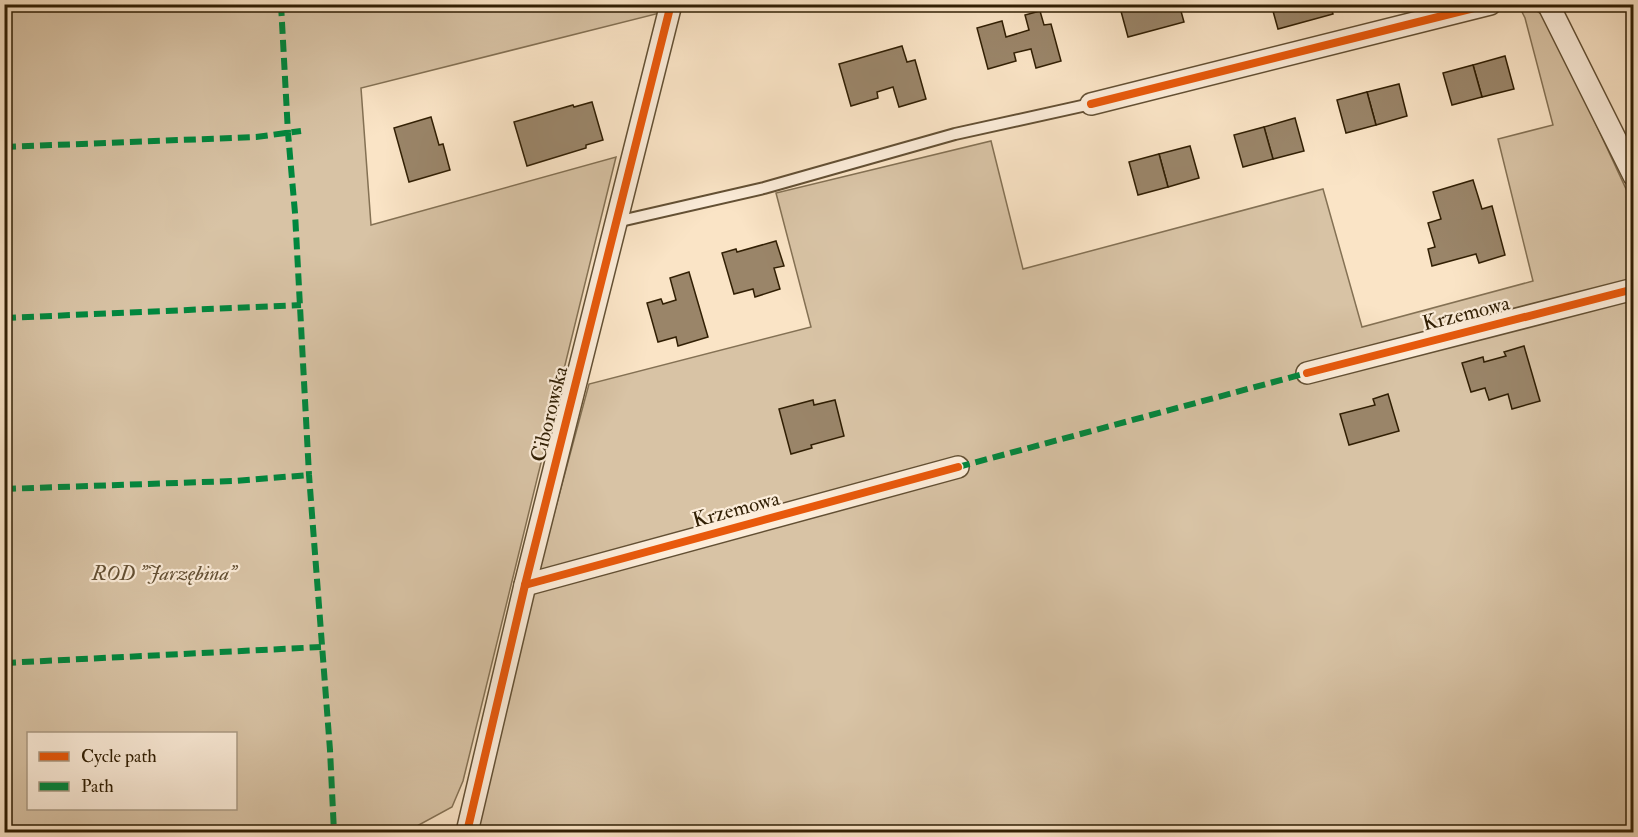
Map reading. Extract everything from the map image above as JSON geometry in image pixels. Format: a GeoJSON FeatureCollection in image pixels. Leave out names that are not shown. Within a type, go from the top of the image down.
{"type":"FeatureCollection","features":[{"type":"Feature","properties":{"kind":"street","name":"Ciborowska"},"geometry":{"type":"LineString","coordinates":[[467,832],[525,585],[670,4]]}},
{"type":"Feature","properties":{"kind":"street"},"geometry":{"type":"LineString","coordinates":[[1091,104],[1490,4]]}},
{"type":"Feature","properties":{"kind":"street"},"geometry":{"type":"LineString","coordinates":[[1548,4],[1634,176]]}},
{"type":"Feature","properties":{"kind":"street","name":"Krzemowa"},"geometry":{"type":"LineString","coordinates":[[1307,373],[1634,289]]}},
{"type":"Feature","properties":{"kind":"street","name":"Krzemowa"},"geometry":{"type":"LineString","coordinates":[[525,585],[958,467]]}},
{"type":"Feature","properties":{"kind":"lane"},"geometry":{"type":"LineString","coordinates":[[616,222],[764,188],[955,134],[1091,104]]}},
{"type":"Feature","properties":{"kind":"green space","name":"ROD \"Jarzębina\""},"geometry":{"type":"Polygon","coordinates":[[[5,5],[662,5],[660,13],[361,88],[371,225],[616,157],[463,781],[452,807],[406,832],[5,832],[5,5]]]}},
{"type":"Feature","properties":{"kind":"green space"},"geometry":{"type":"Polygon","coordinates":[[[1528,5],[1541,14],[1554,34],[1633,204],[1633,832],[473,832],[530,603],[589,384],[811,327],[776,193],[991,141],[1023,269],[1323,189],[1362,327],[1533,281],[1498,139],[1553,125],[1525,18],[1519,6],[1528,5]]]}},
{"type":"Feature","properties":{"kind":"building"},"geometry":{"type":"Polygon","coordinates":[[[1119,4],[1179,4],[1184,22],[1128,37],[1119,4]]]}},
{"type":"Feature","properties":{"kind":"building"},"geometry":{"type":"Polygon","coordinates":[[[1271,4],[1330,4],[1333,14],[1278,29],[1271,4]]]}},
{"type":"Feature","properties":{"kind":"building"},"geometry":{"type":"Polygon","coordinates":[[[1040,11],[1044,25],[1051,24],[1061,61],[1036,68],[1031,49],[1014,53],[1016,61],[988,69],[977,28],[1002,21],[1006,37],[1029,30],[1025,15],[1040,11]]]}},
{"type":"Feature","properties":{"kind":"building"},"geometry":{"type":"Polygon","coordinates":[[[902,46],[907,62],[915,60],[926,99],[899,107],[893,87],[877,92],[878,98],[851,106],[839,64],[902,46]]]}},
{"type":"Feature","properties":{"kind":"building"},"geometry":{"type":"Polygon","coordinates":[[[1505,56],[1514,89],[1482,97],[1473,65],[1505,56]]]}},
{"type":"Feature","properties":{"kind":"building"},"geometry":{"type":"Polygon","coordinates":[[[1473,65],[1482,97],[1452,105],[1443,73],[1473,65]]]}},
{"type":"Feature","properties":{"kind":"building"},"geometry":{"type":"Polygon","coordinates":[[[1399,84],[1407,116],[1376,125],[1367,92],[1399,84]]]}},
{"type":"Feature","properties":{"kind":"building"},"geometry":{"type":"Polygon","coordinates":[[[1367,92],[1376,125],[1346,133],[1337,100],[1367,92]]]}},
{"type":"Feature","properties":{"kind":"building"},"geometry":{"type":"Polygon","coordinates":[[[592,102],[603,140],[586,145],[586,148],[527,166],[514,122],[573,105],[574,107],[592,102]]]}},
{"type":"Feature","properties":{"kind":"building"},"geometry":{"type":"Polygon","coordinates":[[[431,117],[439,145],[443,144],[450,170],[409,182],[394,128],[431,117]]]}},
{"type":"Feature","properties":{"kind":"building"},"geometry":{"type":"Polygon","coordinates":[[[1295,118],[1304,151],[1273,159],[1264,127],[1295,118]]]}},
{"type":"Feature","properties":{"kind":"building"},"geometry":{"type":"Polygon","coordinates":[[[1264,127],[1273,159],[1243,167],[1234,135],[1264,127]]]}},
{"type":"Feature","properties":{"kind":"building"},"geometry":{"type":"Polygon","coordinates":[[[1190,146],[1199,178],[1168,187],[1159,154],[1190,146]]]}},
{"type":"Feature","properties":{"kind":"building"},"geometry":{"type":"Polygon","coordinates":[[[1159,154],[1168,187],[1138,195],[1129,162],[1159,154]]]}},
{"type":"Feature","properties":{"kind":"building"},"geometry":{"type":"Polygon","coordinates":[[[1473,180],[1482,209],[1492,206],[1505,255],[1479,263],[1476,254],[1432,266],[1428,249],[1435,247],[1428,223],[1441,219],[1433,192],[1473,180]]]}},
{"type":"Feature","properties":{"kind":"building"},"geometry":{"type":"Polygon","coordinates":[[[776,241],[784,266],[774,268],[780,289],[755,297],[753,289],[734,294],[722,253],[736,249],[737,252],[776,241]]]}},
{"type":"Feature","properties":{"kind":"building"},"geometry":{"type":"Polygon","coordinates":[[[689,272],[708,337],[678,346],[676,337],[658,342],[647,303],[661,299],[663,304],[676,300],[670,278],[689,272]]]}},
{"type":"Feature","properties":{"kind":"building"},"geometry":{"type":"Polygon","coordinates":[[[1524,346],[1540,401],[1512,409],[1508,394],[1489,400],[1485,388],[1471,392],[1462,363],[1483,357],[1484,362],[1506,356],[1504,352],[1524,346]]]}},
{"type":"Feature","properties":{"kind":"building"},"geometry":{"type":"Polygon","coordinates":[[[1388,394],[1399,431],[1349,445],[1340,414],[1375,405],[1373,399],[1388,394]]]}},
{"type":"Feature","properties":{"kind":"building"},"geometry":{"type":"Polygon","coordinates":[[[813,400],[814,405],[835,400],[844,436],[811,445],[812,448],[791,454],[779,409],[813,400]]]}},
{"type":"Feature","properties":{"kind":"marked path"},"geometry":{"type":"LineString","coordinates":[[281,4],[309,475],[334,832]]}},
{"type":"Feature","properties":{"kind":"marked path"},"geometry":{"type":"LineString","coordinates":[[4,147],[256,137],[301,131]]}},
{"type":"Feature","properties":{"kind":"marked path"},"geometry":{"type":"LineString","coordinates":[[4,318],[301,305]]}},
{"type":"Feature","properties":{"kind":"marked path"},"geometry":{"type":"LineString","coordinates":[[958,467],[1307,373]]}},
{"type":"Feature","properties":{"kind":"marked path"},"geometry":{"type":"LineString","coordinates":[[4,489],[234,481],[309,475]]}},
{"type":"Feature","properties":{"kind":"marked path"},"geometry":{"type":"LineString","coordinates":[[4,663],[321,647]]}},
{"type":"Feature","properties":{"kind":"cycle path"},"geometry":{"type":"LineString","coordinates":[[467,832],[525,585],[671,4]]}},
{"type":"Feature","properties":{"kind":"cycle path"},"geometry":{"type":"LineString","coordinates":[[1091,104],[1490,4]]}},
{"type":"Feature","properties":{"kind":"cycle path"},"geometry":{"type":"LineString","coordinates":[[1307,373],[1634,289]]}},
{"type":"Feature","properties":{"kind":"cycle path"},"geometry":{"type":"LineString","coordinates":[[525,585],[958,467]]}}]}
